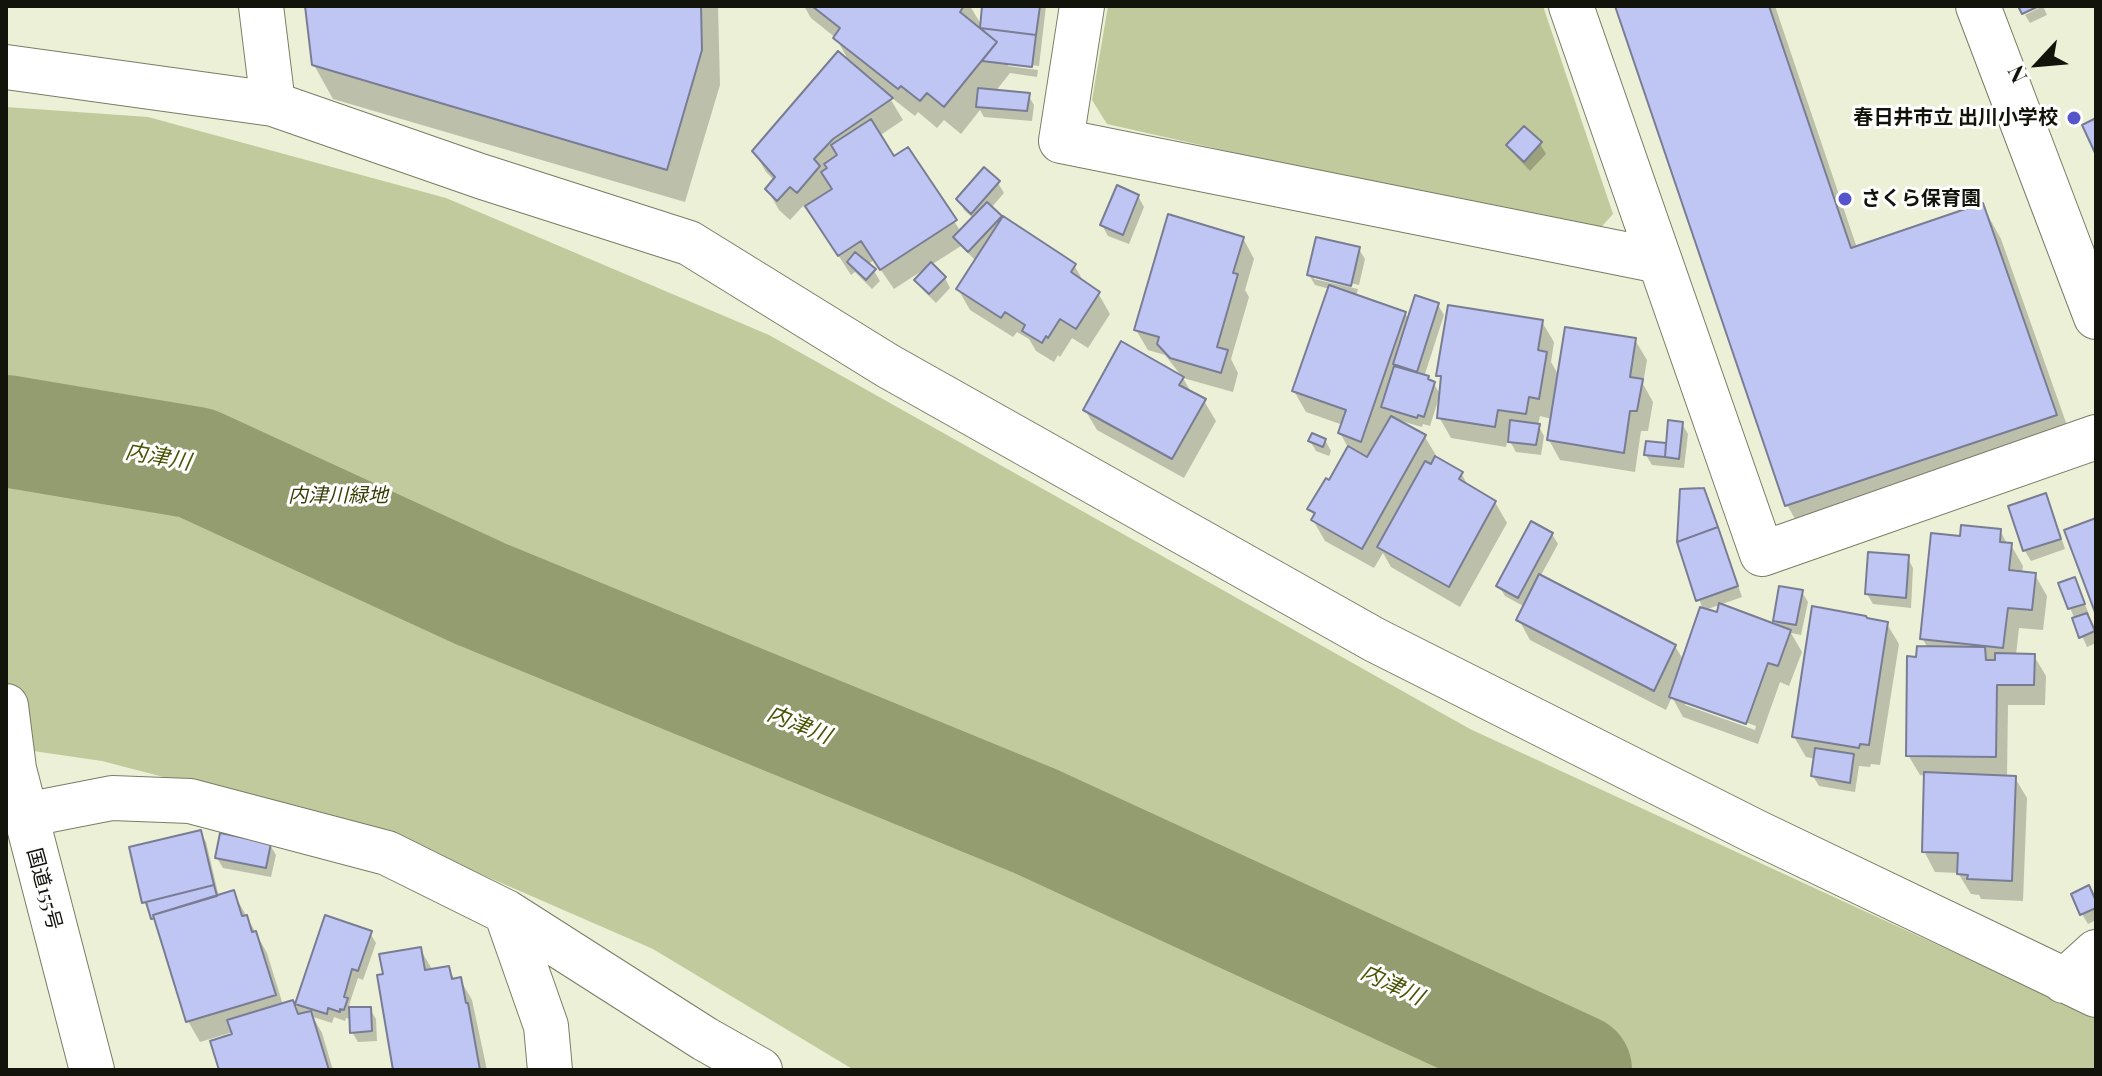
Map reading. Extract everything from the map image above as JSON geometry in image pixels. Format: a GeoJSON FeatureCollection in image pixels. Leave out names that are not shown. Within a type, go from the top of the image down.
{"type":"FeatureCollection","features":[{"type":"Feature","properties":{"kind":"main road"},"geometry":{"type":"LineString","coordinates":[[261,6],[273,104]]}},
{"type":"Feature","properties":{"kind":"main road"},"geometry":{"type":"LineString","coordinates":[[1082,6],[1061,141],[1659,261]]}},
{"type":"Feature","properties":{"kind":"main road"},"geometry":{"type":"LineString","coordinates":[[1571,6],[1762,554],[2096,437]]}},
{"type":"Feature","properties":{"kind":"main road"},"geometry":{"type":"LineString","coordinates":[[1978,6],[2096,317]]}},
{"type":"Feature","properties":{"kind":"main road"},"geometry":{"type":"LineString","coordinates":[[6,67],[273,104],[480,176],[689,243],[888,366],[1375,640],[1742,825],[2080,988],[2096,952]]}},
{"type":"Feature","properties":{"kind":"main road","name":"国道155号"},"geometry":{"type":"LineString","coordinates":[[6,706],[14,769],[92,1070]]}},
{"type":"Feature","properties":{"kind":"main road"},"geometry":{"type":"LineString","coordinates":[[25,815],[112,798],[190,801],[387,853],[506,912],[705,1039],[760,1070]]}},
{"type":"Feature","properties":{"kind":"main road"},"geometry":{"type":"LineString","coordinates":[[506,912],[546,1026],[550,1070]]}},
{"type":"Feature","properties":{"kind":"green space"},"geometry":{"type":"Polygon","coordinates":[[[1108,6],[1543,6],[1613,214],[1595,234],[1107,124],[1092,100],[1108,6]]]}},
{"type":"Feature","properties":{"kind":"green space","name":"内津川緑地"},"geometry":{"type":"Polygon","coordinates":[[[6,107],[148,117],[446,198],[769,335],[1470,729],[2096,1018],[2096,1070],[854,1070],[653,949],[398,838],[102,761],[6,747],[6,107]]]}},
{"type":"Feature","properties":{"kind":"building"},"geometry":{"type":"Polygon","coordinates":[[[305,6],[701,6],[702,50],[667,170],[312,65],[305,6]]]}},
{"type":"Feature","properties":{"kind":"building"},"geometry":{"type":"Polygon","coordinates":[[[812,6],[964,6],[960,12],[997,42],[944,107],[927,93],[920,101],[901,86],[898,89],[833,38],[840,28],[812,6]]]}},
{"type":"Feature","properties":{"kind":"building"},"geometry":{"type":"Polygon","coordinates":[[[982,6],[1040,6],[1036,35],[980,28],[982,6]]]}},
{"type":"Feature","properties":{"kind":"building","name":"さくら保育園"},"geometry":{"type":"Polygon","coordinates":[[[1615,6],[1769,6],[1851,248],[1983,203],[2057,415],[1785,506],[1615,6]]]}},
{"type":"Feature","properties":{"kind":"building"},"geometry":{"type":"Polygon","coordinates":[[[2018,6],[2039,6],[2022,14],[2018,6]]]}},
{"type":"Feature","properties":{"kind":"building"},"geometry":{"type":"Polygon","coordinates":[[[980,28],[1036,35],[1032,67],[982,61],[997,42],[980,28]]]}},
{"type":"Feature","properties":{"kind":"building"},"geometry":{"type":"Polygon","coordinates":[[[838,51],[893,98],[833,139],[814,159],[820,166],[797,193],[790,187],[777,201],[765,189],[775,177],[752,151],[838,51]]]}},
{"type":"Feature","properties":{"kind":"building"},"geometry":{"type":"Polygon","coordinates":[[[978,88],[1030,93],[1027,111],[976,107],[978,88]]]}},
{"type":"Feature","properties":{"kind":"building"},"geometry":{"type":"Polygon","coordinates":[[[2096,118],[2096,155],[2082,125],[2096,118]]]}},
{"type":"Feature","properties":{"kind":"building"},"geometry":{"type":"Polygon","coordinates":[[[871,119],[894,156],[908,147],[957,220],[880,270],[861,241],[838,256],[805,206],[832,189],[821,172],[827,168],[824,164],[837,155],[831,145],[871,119]]]}},
{"type":"Feature","properties":{"kind":"building"},"geometry":{"type":"Polygon","coordinates":[[[1524,126],[1542,142],[1524,162],[1506,145],[1524,126]]]}},
{"type":"Feature","properties":{"kind":"building"},"geometry":{"type":"Polygon","coordinates":[[[984,167],[1000,181],[971,214],[956,199],[984,167]]]}},
{"type":"Feature","properties":{"kind":"building"},"geometry":{"type":"Polygon","coordinates":[[[1117,185],[1139,195],[1123,235],[1100,225],[1117,185]]]}},
{"type":"Feature","properties":{"kind":"building"},"geometry":{"type":"Polygon","coordinates":[[[987,202],[1002,216],[968,252],[953,237],[987,202]]]}},
{"type":"Feature","properties":{"kind":"building"},"geometry":{"type":"Polygon","coordinates":[[[1168,214],[1244,237],[1233,273],[1238,274],[1217,347],[1228,350],[1221,373],[1170,358],[1157,344],[1159,337],[1134,330],[1168,214]]]}},
{"type":"Feature","properties":{"kind":"building"},"geometry":{"type":"Polygon","coordinates":[[[1003,216],[1076,264],[1071,272],[1100,292],[1076,329],[1060,319],[1042,343],[1022,331],[1025,325],[1005,312],[1001,318],[956,289],[1003,216]]]}},
{"type":"Feature","properties":{"kind":"building"},"geometry":{"type":"Polygon","coordinates":[[[1316,237],[1360,247],[1351,286],[1307,275],[1316,237]]]}},
{"type":"Feature","properties":{"kind":"building"},"geometry":{"type":"Polygon","coordinates":[[[855,252],[876,269],[866,280],[847,262],[855,252]]]}},
{"type":"Feature","properties":{"kind":"building"},"geometry":{"type":"Polygon","coordinates":[[[931,262],[946,277],[929,294],[914,280],[931,262]]]}},
{"type":"Feature","properties":{"kind":"building"},"geometry":{"type":"Polygon","coordinates":[[[1329,285],[1406,312],[1361,442],[1338,433],[1346,410],[1292,391],[1329,285]]]}},
{"type":"Feature","properties":{"kind":"building"},"geometry":{"type":"Polygon","coordinates":[[[1415,295],[1439,303],[1417,372],[1393,364],[1415,295]]]}},
{"type":"Feature","properties":{"kind":"building"},"geometry":{"type":"Polygon","coordinates":[[[1448,305],[1543,320],[1538,350],[1547,352],[1539,399],[1529,397],[1526,414],[1498,410],[1495,427],[1437,418],[1441,376],[1436,376],[1448,305]]]}},
{"type":"Feature","properties":{"kind":"building"},"geometry":{"type":"Polygon","coordinates":[[[1565,327],[1636,338],[1630,377],[1643,379],[1637,411],[1630,411],[1624,453],[1547,440],[1565,327]]]}},
{"type":"Feature","properties":{"kind":"building"},"geometry":{"type":"Polygon","coordinates":[[[1121,341],[1184,377],[1179,385],[1206,399],[1172,459],[1083,410],[1121,341]]]}},
{"type":"Feature","properties":{"kind":"building"},"geometry":{"type":"Polygon","coordinates":[[[1394,366],[1429,376],[1428,379],[1435,382],[1424,417],[1418,415],[1417,418],[1381,407],[1394,366]]]}},
{"type":"Feature","properties":{"kind":"building"},"geometry":{"type":"Polygon","coordinates":[[[1391,416],[1426,435],[1362,549],[1311,520],[1315,513],[1307,509],[1326,478],[1329,480],[1348,446],[1367,457],[1391,416]]]}},
{"type":"Feature","properties":{"kind":"building"},"geometry":{"type":"Polygon","coordinates":[[[1510,420],[1540,424],[1536,445],[1508,442],[1510,420]]]}},
{"type":"Feature","properties":{"kind":"building"},"geometry":{"type":"Polygon","coordinates":[[[1668,420],[1683,422],[1679,459],[1665,457],[1668,420]]]}},
{"type":"Feature","properties":{"kind":"building"},"geometry":{"type":"Polygon","coordinates":[[[1312,433],[1326,439],[1323,447],[1308,441],[1312,433]]]}},
{"type":"Feature","properties":{"kind":"building"},"geometry":{"type":"Polygon","coordinates":[[[1646,441],[1666,443],[1665,457],[1644,455],[1646,441]]]}},
{"type":"Feature","properties":{"kind":"building"},"geometry":{"type":"Polygon","coordinates":[[[1435,456],[1463,472],[1459,479],[1496,501],[1449,587],[1377,547],[1425,461],[1431,464],[1435,456]]]}},
{"type":"Feature","properties":{"kind":"building"},"geometry":{"type":"Polygon","coordinates":[[[1704,488],[1718,527],[1677,542],[1680,489],[1704,488]]]}},
{"type":"Feature","properties":{"kind":"building"},"geometry":{"type":"Polygon","coordinates":[[[2046,493],[2061,539],[2023,551],[2008,506],[2046,493]]]}},
{"type":"Feature","properties":{"kind":"building"},"geometry":{"type":"Polygon","coordinates":[[[2096,518],[2096,615],[2064,530],[2096,518]]]}},
{"type":"Feature","properties":{"kind":"building"},"geometry":{"type":"Polygon","coordinates":[[[1531,521],[1553,533],[1518,598],[1496,586],[1531,521]]]}},
{"type":"Feature","properties":{"kind":"building"},"geometry":{"type":"Polygon","coordinates":[[[1961,525],[2001,529],[2000,542],[2012,543],[2009,570],[2036,573],[2032,610],[2008,608],[2003,648],[1920,639],[1931,533],[1960,536],[1961,525]]]}},
{"type":"Feature","properties":{"kind":"building"},"geometry":{"type":"Polygon","coordinates":[[[1718,527],[1738,586],[1696,601],[1677,542],[1718,527]]]}},
{"type":"Feature","properties":{"kind":"building"},"geometry":{"type":"Polygon","coordinates":[[[1868,552],[1909,555],[1906,598],[1865,594],[1868,552]]]}},
{"type":"Feature","properties":{"kind":"building"},"geometry":{"type":"Polygon","coordinates":[[[1539,574],[1676,645],[1654,691],[1516,620],[1539,574]]]}},
{"type":"Feature","properties":{"kind":"building"},"geometry":{"type":"Polygon","coordinates":[[[2075,577],[2085,604],[2068,609],[2058,583],[2075,577]]]}},
{"type":"Feature","properties":{"kind":"building"},"geometry":{"type":"Polygon","coordinates":[[[1779,586],[1803,590],[1796,625],[1773,621],[1779,586]]]}},
{"type":"Feature","properties":{"kind":"building"},"geometry":{"type":"Polygon","coordinates":[[[1719,603],[1791,630],[1778,666],[1768,663],[1746,724],[1669,697],[1700,607],[1717,612],[1719,603]]]}},
{"type":"Feature","properties":{"kind":"building"},"geometry":{"type":"Polygon","coordinates":[[[1812,606],[1888,622],[1869,745],[1860,744],[1859,748],[1792,737],[1812,606]]]}},
{"type":"Feature","properties":{"kind":"building"},"geometry":{"type":"Polygon","coordinates":[[[2087,613],[2095,631],[2079,638],[2072,618],[2087,613]]]}},
{"type":"Feature","properties":{"kind":"building"},"geometry":{"type":"Polygon","coordinates":[[[1917,646],[1985,647],[1986,660],[1995,660],[1995,653],[2035,654],[2034,685],[1997,685],[1996,757],[1906,756],[1907,656],[1916,657],[1917,646]]]}},
{"type":"Feature","properties":{"kind":"building"},"geometry":{"type":"Polygon","coordinates":[[[1815,748],[1854,754],[1850,783],[1811,776],[1815,748]]]}},
{"type":"Feature","properties":{"kind":"building"},"geometry":{"type":"Polygon","coordinates":[[[1924,772],[2016,776],[2012,881],[1967,879],[1968,875],[1957,874],[1958,853],[1922,852],[1924,772]]]}},
{"type":"Feature","properties":{"kind":"building"},"geometry":{"type":"Polygon","coordinates":[[[201,830],[214,885],[142,903],[129,847],[201,830]]]}},
{"type":"Feature","properties":{"kind":"building"},"geometry":{"type":"Polygon","coordinates":[[[220,833],[271,843],[266,868],[215,858],[220,833]]]}},
{"type":"Feature","properties":{"kind":"building"},"geometry":{"type":"Polygon","coordinates":[[[214,885],[217,896],[153,915],[151,919],[146,902],[214,885]]]}},
{"type":"Feature","properties":{"kind":"building"},"geometry":{"type":"Polygon","coordinates":[[[2089,885],[2096,908],[2080,915],[2071,894],[2089,885]]]}},
{"type":"Feature","properties":{"kind":"building"},"geometry":{"type":"Polygon","coordinates":[[[234,890],[242,916],[247,915],[252,932],[256,931],[276,995],[186,1022],[153,915],[234,890]]]}},
{"type":"Feature","properties":{"kind":"building"},"geometry":{"type":"Polygon","coordinates":[[[325,915],[372,931],[358,971],[352,969],[344,997],[348,998],[344,1010],[340,1009],[340,1012],[328,1008],[327,1014],[295,1004],[325,915]]]}},
{"type":"Feature","properties":{"kind":"building"},"geometry":{"type":"Polygon","coordinates":[[[421,947],[425,970],[449,966],[452,979],[461,977],[480,1070],[393,1070],[377,975],[383,974],[379,954],[421,947]]]}},
{"type":"Feature","properties":{"kind":"building"},"geometry":{"type":"Polygon","coordinates":[[[293,1000],[298,1014],[311,1011],[329,1070],[219,1070],[210,1041],[232,1034],[227,1020],[293,1000]]]}},
{"type":"Feature","properties":{"kind":"building"},"geometry":{"type":"Polygon","coordinates":[[[349,1007],[371,1007],[372,1031],[350,1033],[349,1007]]]}},
{"type":"Feature","properties":{"kind":"waterway","name":"内津川"},"geometry":{"type":"LineString","coordinates":[[6,431],[196,463],[481,594],[1035,821],[1576,1070]]}},
{"type":"Feature","properties":{"kind":"place","name":"春日井市立 出川小学校"},"geometry":{"type":"Point","coordinates":[2074,118]}},
{"type":"Feature","properties":{"kind":"place","name":"さくら保育園"},"geometry":{"type":"Point","coordinates":[1845,199]}}]}
